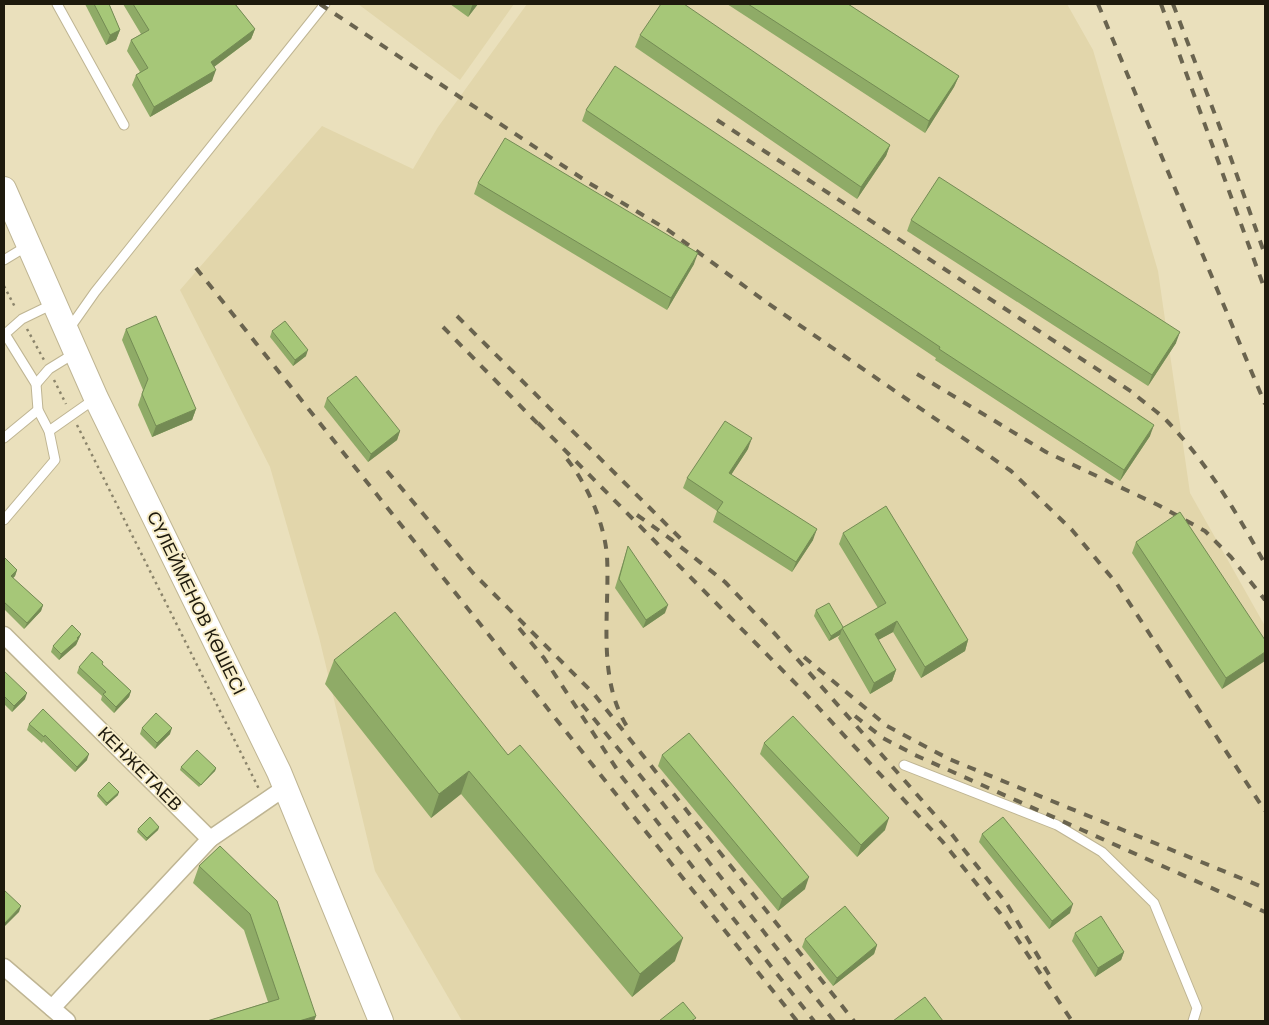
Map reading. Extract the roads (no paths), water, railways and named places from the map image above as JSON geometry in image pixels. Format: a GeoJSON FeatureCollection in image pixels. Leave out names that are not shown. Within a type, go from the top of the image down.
{"type":"FeatureCollection","features":[{"type":"Feature","properties":{"kind":"street","name":"СҮЛЕЙМЕНОВ КӨШЕСІ"},"geometry":{"type":"LineString","coordinates":[[4,189],[96,398],[286,787],[381,1021]]}},
{"type":"Feature","properties":{"kind":"street","name":"КЕНЖЕТАЕВ"},"geometry":{"type":"LineString","coordinates":[[4,635],[210,839]]}},
{"type":"Feature","properties":{"kind":"street"},"geometry":{"type":"LineString","coordinates":[[52,1008],[210,839],[286,787]]}},
{"type":"Feature","properties":{"kind":"street"},"geometry":{"type":"LineString","coordinates":[[4,967],[67,1021]]}},
{"type":"Feature","properties":{"kind":"lane"},"geometry":{"type":"LineString","coordinates":[[57,4],[124,125]]}},
{"type":"Feature","properties":{"kind":"lane"},"geometry":{"type":"LineString","coordinates":[[36,384],[71,343],[95,292],[325,4]]}},
{"type":"Feature","properties":{"kind":"lane"},"geometry":{"type":"LineString","coordinates":[[4,260],[28,246]]}},
{"type":"Feature","properties":{"kind":"lane"},"geometry":{"type":"LineString","coordinates":[[4,520],[55,460],[49,431],[38,410],[36,384],[4,334],[22,319],[53,304]]}},
{"type":"Feature","properties":{"kind":"lane"},"geometry":{"type":"LineString","coordinates":[[49,431],[96,398]]}},
{"type":"Feature","properties":{"kind":"lane"},"geometry":{"type":"LineString","coordinates":[[4,438],[38,410]]}},
{"type":"Feature","properties":{"kind":"lane"},"geometry":{"type":"LineString","coordinates":[[904,765],[1057,825],[1102,852],[1154,903],[1197,1008],[1193,1021]]}},
{"type":"Feature","properties":{"kind":"railway"},"geometry":{"type":"LineString","coordinates":[[320,4],[589,183],[668,230],[766,302],[1011,471],[1072,530],[1117,584],[1265,811]]}},
{"type":"Feature","properties":{"kind":"railway"},"geometry":{"type":"LineString","coordinates":[[1098,4],[1265,404]]}},
{"type":"Feature","properties":{"kind":"railway"},"geometry":{"type":"LineString","coordinates":[[1161,4],[1265,290]]}},
{"type":"Feature","properties":{"kind":"railway"},"geometry":{"type":"LineString","coordinates":[[1173,4],[1222,133],[1265,255]]}},
{"type":"Feature","properties":{"kind":"railway"},"geometry":{"type":"LineString","coordinates":[[717,120],[1132,392],[1167,421],[1196,454],[1244,526],[1265,564]]}},
{"type":"Feature","properties":{"kind":"railway"},"geometry":{"type":"LineString","coordinates":[[196,268],[797,1021]]}},
{"type":"Feature","properties":{"kind":"railway"},"geometry":{"type":"LineString","coordinates":[[457,316],[684,542]]}},
{"type":"Feature","properties":{"kind":"railway"},"geometry":{"type":"LineString","coordinates":[[443,327],[542,428]]}},
{"type":"Feature","properties":{"kind":"railway"},"geometry":{"type":"LineString","coordinates":[[917,374],[1046,452],[1158,505],[1205,531],[1231,557],[1265,600]]}},
{"type":"Feature","properties":{"kind":"railway"},"geometry":{"type":"LineString","coordinates":[[538,423],[803,691],[942,841],[1000,913],[1072,1021]]}},
{"type":"Feature","properties":{"kind":"railway"},"geometry":{"type":"LineString","coordinates":[[567,459],[582,481],[594,505],[605,543],[607,556],[608,667],[618,709],[628,728]]}},
{"type":"Feature","properties":{"kind":"railway"},"geometry":{"type":"LineString","coordinates":[[387,471],[473,573],[594,694],[854,1021]]}},
{"type":"Feature","properties":{"kind":"railway"},"geometry":{"type":"LineString","coordinates":[[637,515],[725,582],[776,635],[950,832],[1007,904],[1051,978]]}},
{"type":"Feature","properties":{"kind":"railway"},"geometry":{"type":"LineString","coordinates":[[519,628],[544,658],[622,777],[814,1021]]}},
{"type":"Feature","properties":{"kind":"railway"},"geometry":{"type":"LineString","coordinates":[[804,657],[887,726],[949,759],[1265,888]]}},
{"type":"Feature","properties":{"kind":"railway"},"geometry":{"type":"LineString","coordinates":[[582,704],[834,1021]]}},
{"type":"Feature","properties":{"kind":"railway"},"geometry":{"type":"LineString","coordinates":[[855,716],[883,738],[915,755],[1265,912]]}}]}
